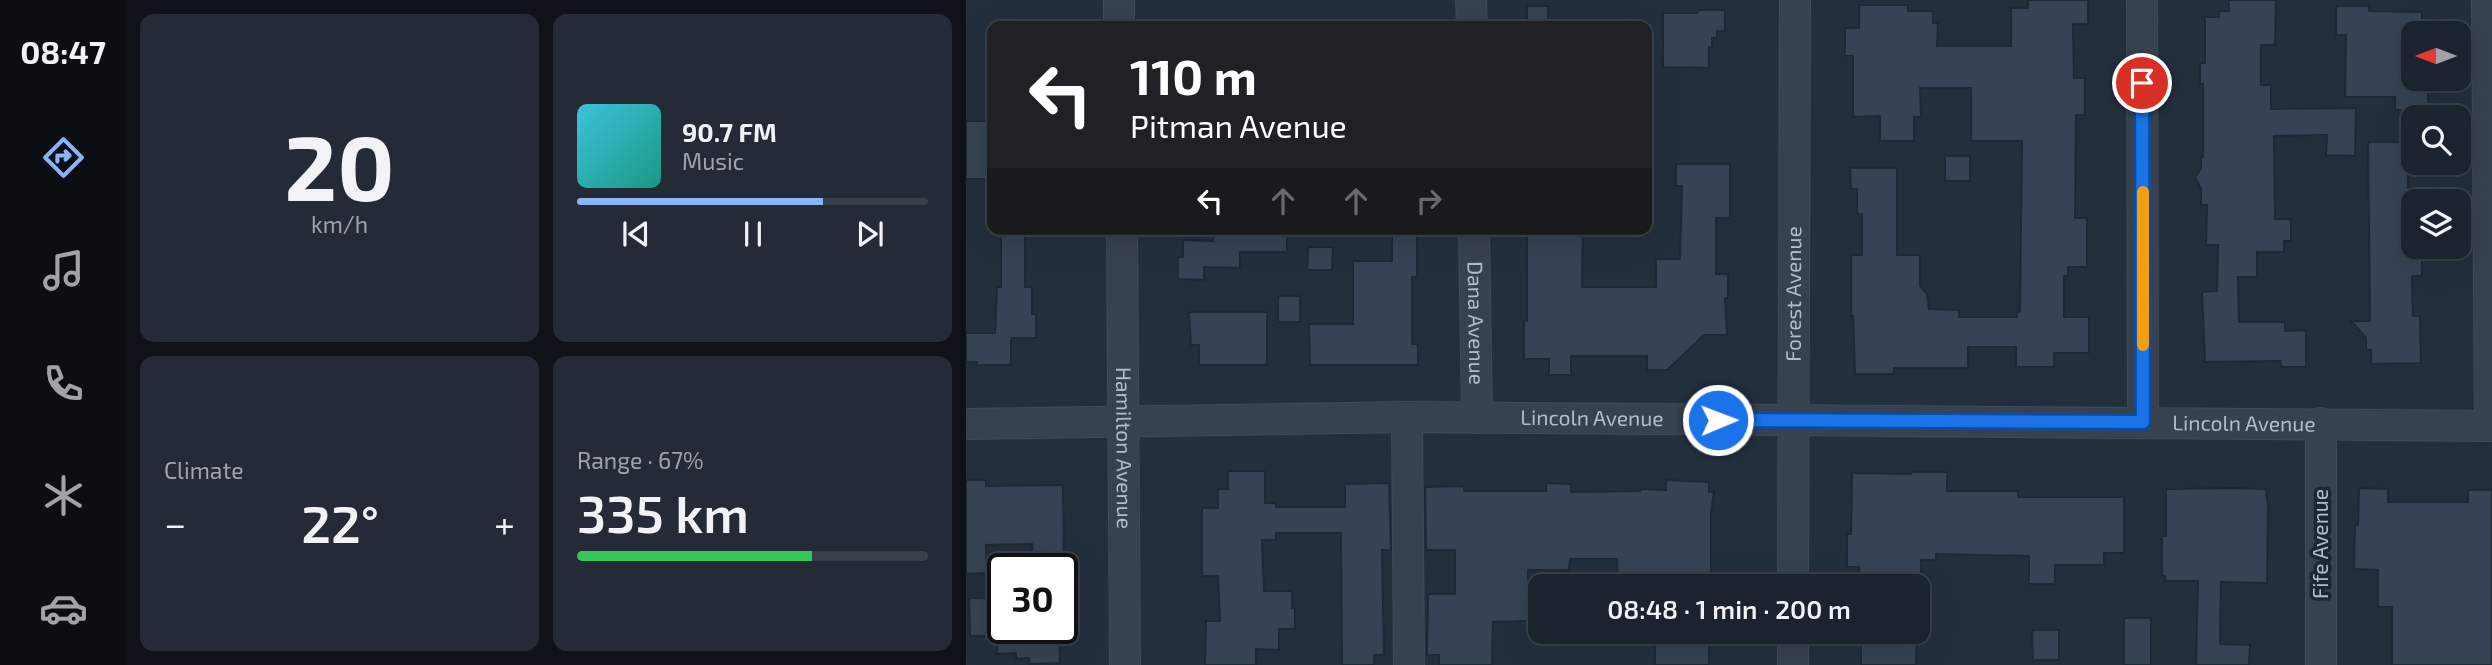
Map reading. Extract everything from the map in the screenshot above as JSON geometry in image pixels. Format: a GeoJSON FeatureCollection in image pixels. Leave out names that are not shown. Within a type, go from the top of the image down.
{"type":"FeatureCollection","features":[{"type":"Feature","properties":{"kind":"street"},"geometry":{"type":"LineString","coordinates":[[1119,0],[1119,21]]}},
{"type":"Feature","properties":{"kind":"street"},"geometry":{"type":"LineString","coordinates":[[1471,0],[1472,21]]}},
{"type":"Feature","properties":{"kind":"street","name":"Forest Avenue"},"geometry":{"type":"LineString","coordinates":[[1793,574],[1795,0]]}},
{"type":"Feature","properties":{"kind":"street"},"geometry":{"type":"LineString","coordinates":[[2142,0],[2143,422]]}},
{"type":"Feature","properties":{"kind":"street"},"geometry":{"type":"LineString","coordinates":[[2487,0],[2491,426]]}},
{"type":"Feature","properties":{"kind":"street","name":"Hamilton Avenue"},"geometry":{"type":"LineString","coordinates":[[1122,235],[1125,665]]}},
{"type":"Feature","properties":{"kind":"street","name":"Dana Avenue"},"geometry":{"type":"LineString","coordinates":[[1474,235],[1477,418]]}},
{"type":"Feature","properties":{"kind":"street"},"geometry":{"type":"LineString","coordinates":[[1407,418],[1409,665]]}},
{"type":"Feature","properties":{"kind":"street","name":"Lincoln Avenue"},"geometry":{"type":"LineString","coordinates":[[966,424],[1477,418],[2491,426]]}},
{"type":"Feature","properties":{"kind":"street","name":"Fife Avenue"},"geometry":{"type":"LineString","coordinates":[[2321,423],[2321,665]]}},
{"type":"Feature","properties":{"kind":"street"},"geometry":{"type":"LineString","coordinates":[[1793,644],[1793,665]]}},
{"type":"Feature","properties":{"kind":"building"},"geometry":{"type":"Polygon","coordinates":[[[2028,0],[2088,0],[2088,24],[2073,24],[2074,78],[2085,78],[2085,115],[2076,115],[2075,218],[2087,218],[2087,267],[2068,267],[2068,276],[2064,276],[2064,317],[2089,317],[2089,353],[2054,353],[2054,367],[2016,367],[2016,347],[1968,347],[1968,368],[1894,368],[1894,374],[1855,374],[1851,255],[1862,255],[1862,214],[1857,214],[1857,189],[1851,189],[1850,168],[1897,168],[1897,255],[1920,255],[1920,286],[1927,294],[1929,309],[1959,310],[1959,317],[2017,317],[2017,312],[2020,312],[2022,141],[1971,141],[1971,88],[1920,88],[1921,117],[1914,117],[1914,141],[1880,141],[1880,116],[1853,117],[1853,56],[1845,56],[1845,28],[1859,28],[1859,5],[1908,5],[1908,11],[1933,11],[1933,23],[1938,23],[1937,46],[2011,46],[2011,8],[2028,8],[2028,0]]]}},
{"type":"Feature","properties":{"kind":"building"},"geometry":{"type":"Polygon","coordinates":[[[2229,0],[2276,0],[2275,45],[2261,45],[2261,85],[2271,85],[2271,109],[2356,108],[2355,156],[2326,155],[2327,135],[2274,136],[2275,219],[2291,219],[2291,241],[2284,241],[2284,252],[2257,252],[2257,277],[2238,277],[2239,322],[2285,322],[2285,331],[2306,330],[2306,367],[2281,367],[2281,361],[2205,362],[2202,292],[2217,291],[2218,245],[2206,245],[2207,205],[2201,205],[2201,189],[2195,177],[2201,169],[2203,157],[2203,84],[2200,84],[2200,63],[2205,63],[2205,17],[2219,17],[2219,11],[2229,11],[2229,0]]]}},
{"type":"Feature","properties":{"kind":"building"},"geometry":{"type":"Polygon","coordinates":[[[1527,6],[1548,6],[1548,21],[1527,21],[1527,6]]]}},
{"type":"Feature","properties":{"kind":"building"},"geometry":{"type":"Polygon","coordinates":[[[2336,6],[2369,6],[2369,11],[2422,12],[2422,21],[2401,21],[2401,91],[2428,91],[2428,105],[2401,105],[2401,110],[2395,110],[2395,97],[2345,97],[2346,35],[2336,35],[2336,6]]]}},
{"type":"Feature","properties":{"kind":"building"},"geometry":{"type":"Polygon","coordinates":[[[1698,10],[1725,10],[1725,31],[1717,31],[1717,38],[1712,38],[1712,47],[1709,47],[1709,68],[1663,67],[1663,13],[1697,13],[1698,10]]]}},
{"type":"Feature","properties":{"kind":"building"},"geometry":{"type":"Polygon","coordinates":[[[966,121],[987,121],[987,179],[966,179],[966,121]]]}},
{"type":"Feature","properties":{"kind":"building"},"geometry":{"type":"Polygon","coordinates":[[[2368,142],[2401,142],[2401,175],[2408,175],[2408,189],[2401,189],[2401,259],[2422,259],[2422,276],[2412,276],[2413,316],[2420,316],[2421,363],[2371,364],[2371,350],[2366,350],[2366,338],[2351,321],[2370,321],[2368,142]]]}},
{"type":"Feature","properties":{"kind":"building"},"geometry":{"type":"Polygon","coordinates":[[[1945,156],[1970,156],[1970,181],[1945,181],[1945,156]]]}},
{"type":"Feature","properties":{"kind":"building"},"geometry":{"type":"Polygon","coordinates":[[[1676,164],[1730,164],[1730,218],[1716,218],[1716,274],[1728,274],[1728,298],[1725,298],[1727,335],[1704,335],[1667,370],[1647,370],[1647,356],[1571,356],[1571,375],[1549,375],[1549,359],[1524,359],[1527,235],[1583,235],[1582,287],[1656,287],[1656,259],[1680,259],[1682,186],[1676,186],[1676,164]]]}},
{"type":"Feature","properties":{"kind":"building"},"geometry":{"type":"Polygon","coordinates":[[[1001,235],[1025,235],[1025,287],[1032,287],[1032,314],[1036,314],[1036,338],[1011,338],[1011,365],[977,365],[977,362],[966,362],[966,333],[995,333],[997,287],[1001,287],[1001,235]]]}},
{"type":"Feature","properties":{"kind":"building"},"geometry":{"type":"Polygon","coordinates":[[[1213,235],[1287,235],[1287,252],[1240,252],[1240,268],[1204,267],[1204,280],[1178,279],[1178,257],[1183,257],[1183,240],[1213,241],[1213,235]]]}},
{"type":"Feature","properties":{"kind":"building"},"geometry":{"type":"Polygon","coordinates":[[[1392,235],[1417,235],[1417,277],[1412,277],[1412,344],[1418,344],[1418,365],[1310,365],[1309,324],[1353,324],[1353,261],[1392,261],[1392,235]]]}},
{"type":"Feature","properties":{"kind":"building"},"geometry":{"type":"Polygon","coordinates":[[[1308,247],[1333,247],[1332,270],[1307,270],[1308,247]]]}},
{"type":"Feature","properties":{"kind":"building"},"geometry":{"type":"Polygon","coordinates":[[[1278,296],[1300,296],[1300,322],[1278,322],[1278,296]]]}},
{"type":"Feature","properties":{"kind":"building"},"geometry":{"type":"Polygon","coordinates":[[[1189,312],[1267,312],[1267,365],[1199,365],[1199,345],[1191,345],[1189,312]]]}},
{"type":"Feature","properties":{"kind":"building"},"geometry":{"type":"Polygon","coordinates":[[[1228,471],[1265,471],[1265,503],[1276,503],[1276,507],[1345,507],[1345,484],[1389,483],[1391,550],[1382,550],[1384,655],[1374,655],[1374,665],[1342,665],[1341,533],[1276,533],[1276,540],[1262,540],[1264,591],[1292,591],[1295,629],[1279,629],[1279,650],[1256,649],[1256,665],[1205,665],[1206,621],[1220,621],[1218,576],[1202,576],[1202,508],[1218,508],[1218,489],[1228,489],[1228,471]]]}},
{"type":"Feature","properties":{"kind":"building"},"geometry":{"type":"Polygon","coordinates":[[[1947,472],[1947,491],[2018,491],[2018,497],[2124,497],[2124,553],[2104,553],[2104,565],[2055,565],[2055,584],[2029,584],[2029,556],[1936,554],[1936,560],[1921,560],[1921,574],[1859,574],[1859,567],[1847,567],[1847,534],[1851,534],[1852,473],[1947,472]]]}},
{"type":"Feature","properties":{"kind":"building"},"geometry":{"type":"Polygon","coordinates":[[[966,480],[986,480],[986,486],[1063,485],[1064,553],[1032,553],[1032,544],[986,545],[987,573],[966,574],[966,480]]]}},
{"type":"Feature","properties":{"kind":"building"},"geometry":{"type":"Polygon","coordinates":[[[1666,480],[1709,482],[1709,492],[1714,492],[1711,512],[1711,574],[1618,574],[1617,559],[1570,559],[1569,570],[1528,570],[1528,621],[1493,622],[1492,665],[1439,665],[1439,655],[1427,655],[1428,594],[1455,594],[1455,550],[1426,550],[1425,487],[1464,486],[1464,491],[1546,491],[1546,483],[1571,484],[1571,492],[1666,490],[1666,480]]]}},
{"type":"Feature","properties":{"kind":"building"},"geometry":{"type":"Polygon","coordinates":[[[2359,488],[2388,489],[2388,502],[2468,502],[2468,490],[2492,490],[2492,665],[2392,665],[2392,607],[2378,607],[2378,570],[2354,569],[2359,488]]]}},
{"type":"Feature","properties":{"kind":"building"},"geometry":{"type":"Polygon","coordinates":[[[2166,489],[2266,489],[2267,583],[2221,582],[2220,644],[2250,645],[2249,665],[2196,665],[2198,581],[2165,581],[2165,576],[2162,576],[2162,536],[2166,536],[2166,489]]]}},
{"type":"Feature","properties":{"kind":"building"},"geometry":{"type":"Polygon","coordinates":[[[969,598],[987,598],[987,636],[970,636],[969,598]]]}},
{"type":"Feature","properties":{"kind":"building"},"geometry":{"type":"Polygon","coordinates":[[[2124,618],[2151,618],[2151,665],[2124,665],[2124,618]]]}},
{"type":"Feature","properties":{"kind":"building"},"geometry":{"type":"Polygon","coordinates":[[[2032,630],[2059,630],[2059,660],[2033,660],[2032,630]]]}},
{"type":"Feature","properties":{"kind":"building"},"geometry":{"type":"Polygon","coordinates":[[[997,644],[1059,644],[1060,663],[1029,664],[1029,658],[1016,659],[1016,653],[997,654],[997,644]]]}},
{"type":"Feature","properties":{"kind":"building"},"geometry":{"type":"Polygon","coordinates":[[[1655,644],[1709,644],[1709,665],[1655,665],[1655,644]]]}},
{"type":"Feature","properties":{"kind":"building"},"geometry":{"type":"Polygon","coordinates":[[[1861,644],[1917,644],[1916,665],[1861,665],[1861,644]]]}},
{"type":"Feature","properties":{"kind":"slow traffic"},"geometry":{"type":"LineString","coordinates":[[2143,192],[2143,345]]}},
{"type":"Feature","properties":{"kind":"route"},"geometry":{"type":"LineString","coordinates":[[1718,420],[2143,422],[2142,83]]}}]}
